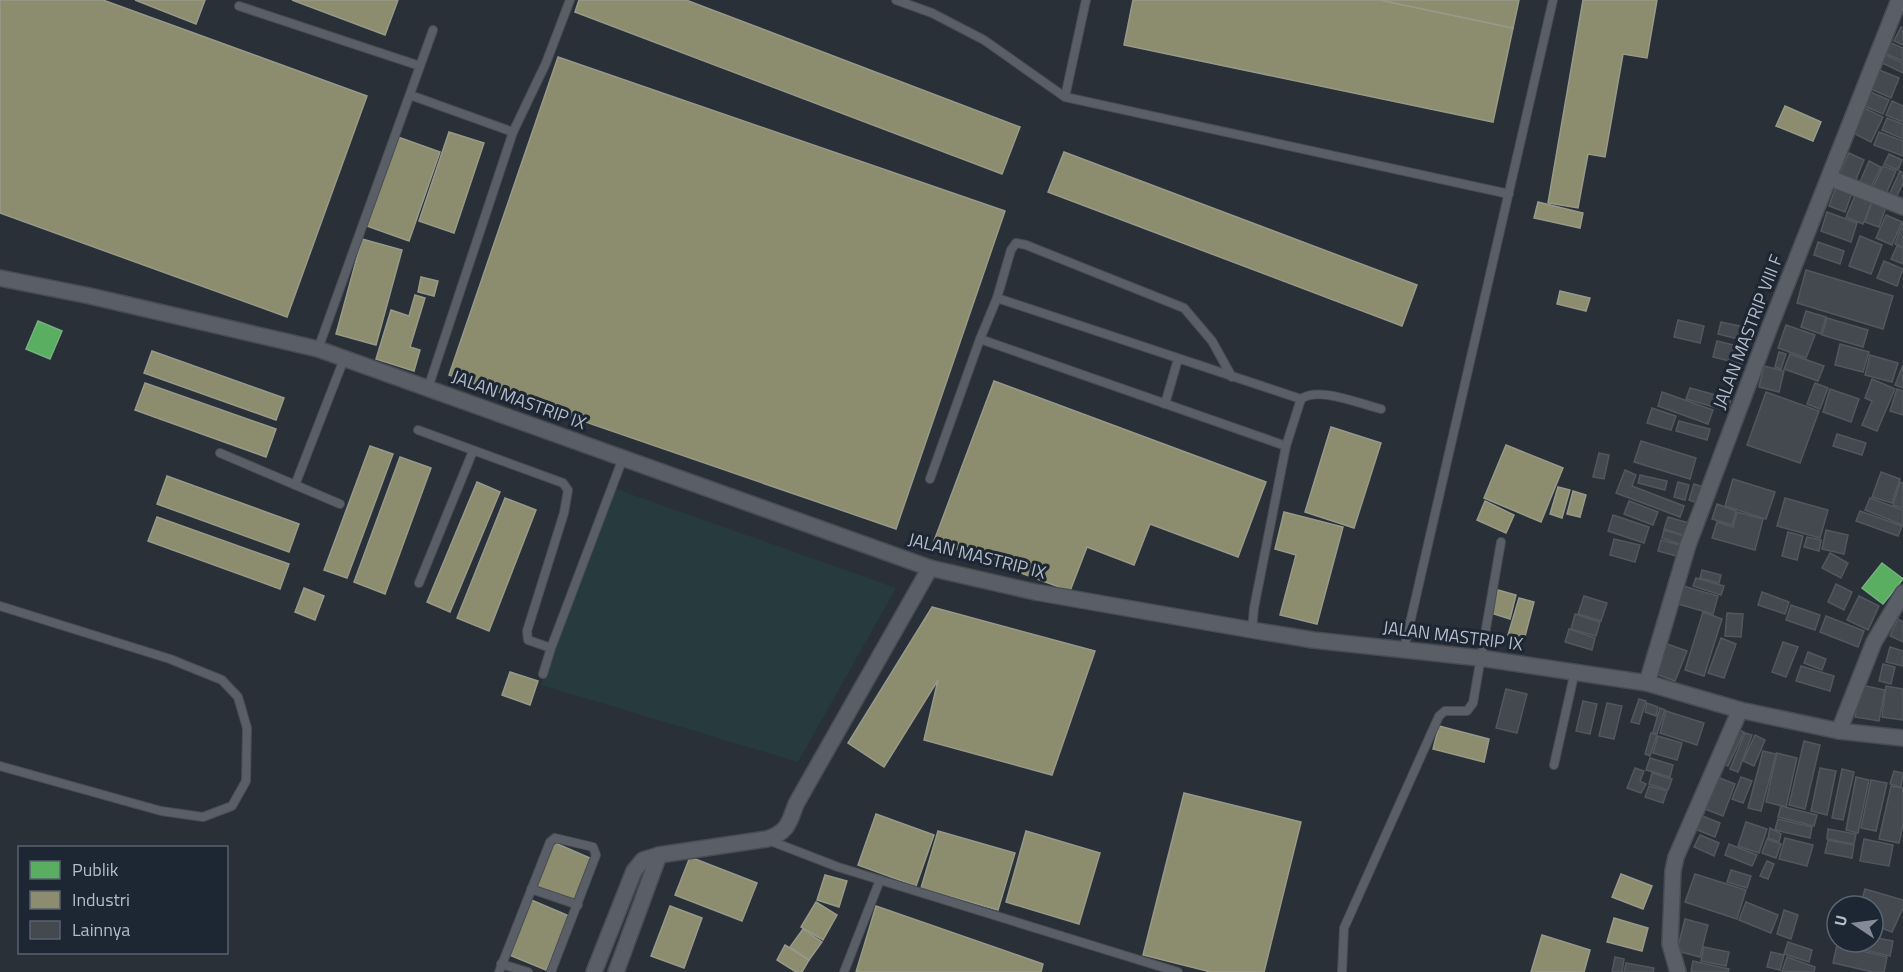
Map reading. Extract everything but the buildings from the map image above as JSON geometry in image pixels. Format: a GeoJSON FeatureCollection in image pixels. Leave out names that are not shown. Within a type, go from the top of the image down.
{"type":"FeatureCollection","features":[{"type":"Feature","properties":{"kind":"street","name":"JALAN MASTRIP VIII F"},"geometry":{"type":"LineString","coordinates":[[1647,683],[1688,545],[1769,329],[1899,0]]}},
{"type":"Feature","properties":{"kind":"street"},"geometry":{"type":"LineString","coordinates":[[1830,178],[1903,207]]}},
{"type":"Feature","properties":{"kind":"street","name":"JALAN MASTRIP IX"},"geometry":{"type":"LineString","coordinates":[[0,278],[90,296],[318,349],[930,568],[1035,592],[1312,640],[1480,658],[1647,683],[1740,710],[1839,731],[1903,738]]}},
{"type":"Feature","properties":{"kind":"street"},"geometry":{"type":"LineString","coordinates":[[594,972],[634,871],[643,860],[659,855],[767,839],[779,835],[787,827],[796,804],[930,568]]}},
{"type":"Feature","properties":{"kind":"street"},"geometry":{"type":"LineString","coordinates":[[1839,731],[1874,642],[1903,593]]}},
{"type":"Feature","properties":{"kind":"street"},"geometry":{"type":"LineString","coordinates":[[1678,972],[1670,944],[1673,871],[1676,857],[1740,710]]}},
{"type":"Feature","properties":{"kind":"street"},"geometry":{"type":"LineString","coordinates":[[616,972],[659,855]]}},
{"type":"Feature","properties":{"kind":"lane"},"geometry":{"type":"LineString","coordinates":[[428,388],[513,132],[546,63],[570,0]]}},
{"type":"Feature","properties":{"kind":"lane"},"geometry":{"type":"LineString","coordinates":[[896,0],[932,14],[984,40],[1065,97],[1509,194]]}},
{"type":"Feature","properties":{"kind":"lane"},"geometry":{"type":"LineString","coordinates":[[1065,97],[1086,0]]}},
{"type":"Feature","properties":{"kind":"lane"},"geometry":{"type":"LineString","coordinates":[[1404,649],[1553,0]]}},
{"type":"Feature","properties":{"kind":"lane"},"geometry":{"type":"LineString","coordinates":[[239,6],[420,66]]}},
{"type":"Feature","properties":{"kind":"lane"},"geometry":{"type":"LineString","coordinates":[[318,349],[433,30]]}},
{"type":"Feature","properties":{"kind":"lane"},"geometry":{"type":"LineString","coordinates":[[410,95],[513,132]]}},
{"type":"Feature","properties":{"kind":"lane"},"geometry":{"type":"LineString","coordinates":[[930,479],[997,298],[1011,250],[1016,243],[1184,308],[1212,341],[1232,377]]}},
{"type":"Feature","properties":{"kind":"lane"},"geometry":{"type":"LineString","coordinates":[[997,298],[1301,399]]}},
{"type":"Feature","properties":{"kind":"lane"},"geometry":{"type":"LineString","coordinates":[[980,339],[1286,446]]}},
{"type":"Feature","properties":{"kind":"lane"},"geometry":{"type":"LineString","coordinates":[[295,485],[344,359]]}},
{"type":"Feature","properties":{"kind":"lane"},"geometry":{"type":"LineString","coordinates":[[1165,404],[1178,359]]}},
{"type":"Feature","properties":{"kind":"lane"},"geometry":{"type":"LineString","coordinates":[[1252,630],[1254,608],[1286,446],[1301,399],[1307,394],[1323,394],[1380,409]]}},
{"type":"Feature","properties":{"kind":"lane"},"geometry":{"type":"LineString","coordinates":[[418,430],[563,483],[568,490],[564,513],[527,631],[528,640],[551,648]]}},
{"type":"Feature","properties":{"kind":"lane"},"geometry":{"type":"LineString","coordinates":[[419,583],[473,451]]}},
{"type":"Feature","properties":{"kind":"lane"},"geometry":{"type":"LineString","coordinates":[[220,453],[340,504]]}},
{"type":"Feature","properties":{"kind":"lane"},"geometry":{"type":"LineString","coordinates":[[543,674],[623,458]]}},
{"type":"Feature","properties":{"kind":"lane"},"geometry":{"type":"LineString","coordinates":[[1342,972],[1344,928],[1439,716],[1445,711],[1467,711],[1473,703],[1501,542]]}},
{"type":"Feature","properties":{"kind":"lane"},"geometry":{"type":"LineString","coordinates":[[0,606],[170,659],[222,680],[238,697],[247,728],[246,781],[232,806],[203,817],[161,811],[0,766]]}},
{"type":"Feature","properties":{"kind":"lane"},"geometry":{"type":"LineString","coordinates":[[1554,765],[1575,671]]}},
{"type":"Feature","properties":{"kind":"lane"},"geometry":{"type":"LineString","coordinates":[[528,972],[500,968],[531,889],[552,839],[555,837],[593,847],[596,855],[551,972]]}},
{"type":"Feature","properties":{"kind":"lane"},"geometry":{"type":"LineString","coordinates":[[767,839],[838,867],[1178,972]]}},
{"type":"Feature","properties":{"kind":"lane"},"geometry":{"type":"LineString","coordinates":[[844,972],[880,880]]}},
{"type":"Feature","properties":{"kind":"lane"},"geometry":{"type":"LineString","coordinates":[[531,889],[578,905]]}},
{"type":"Feature","properties":{"kind":"green space"},"geometry":{"type":"Polygon","coordinates":[[[616,489],[896,588],[798,762],[541,685],[616,489]]]}}]}
